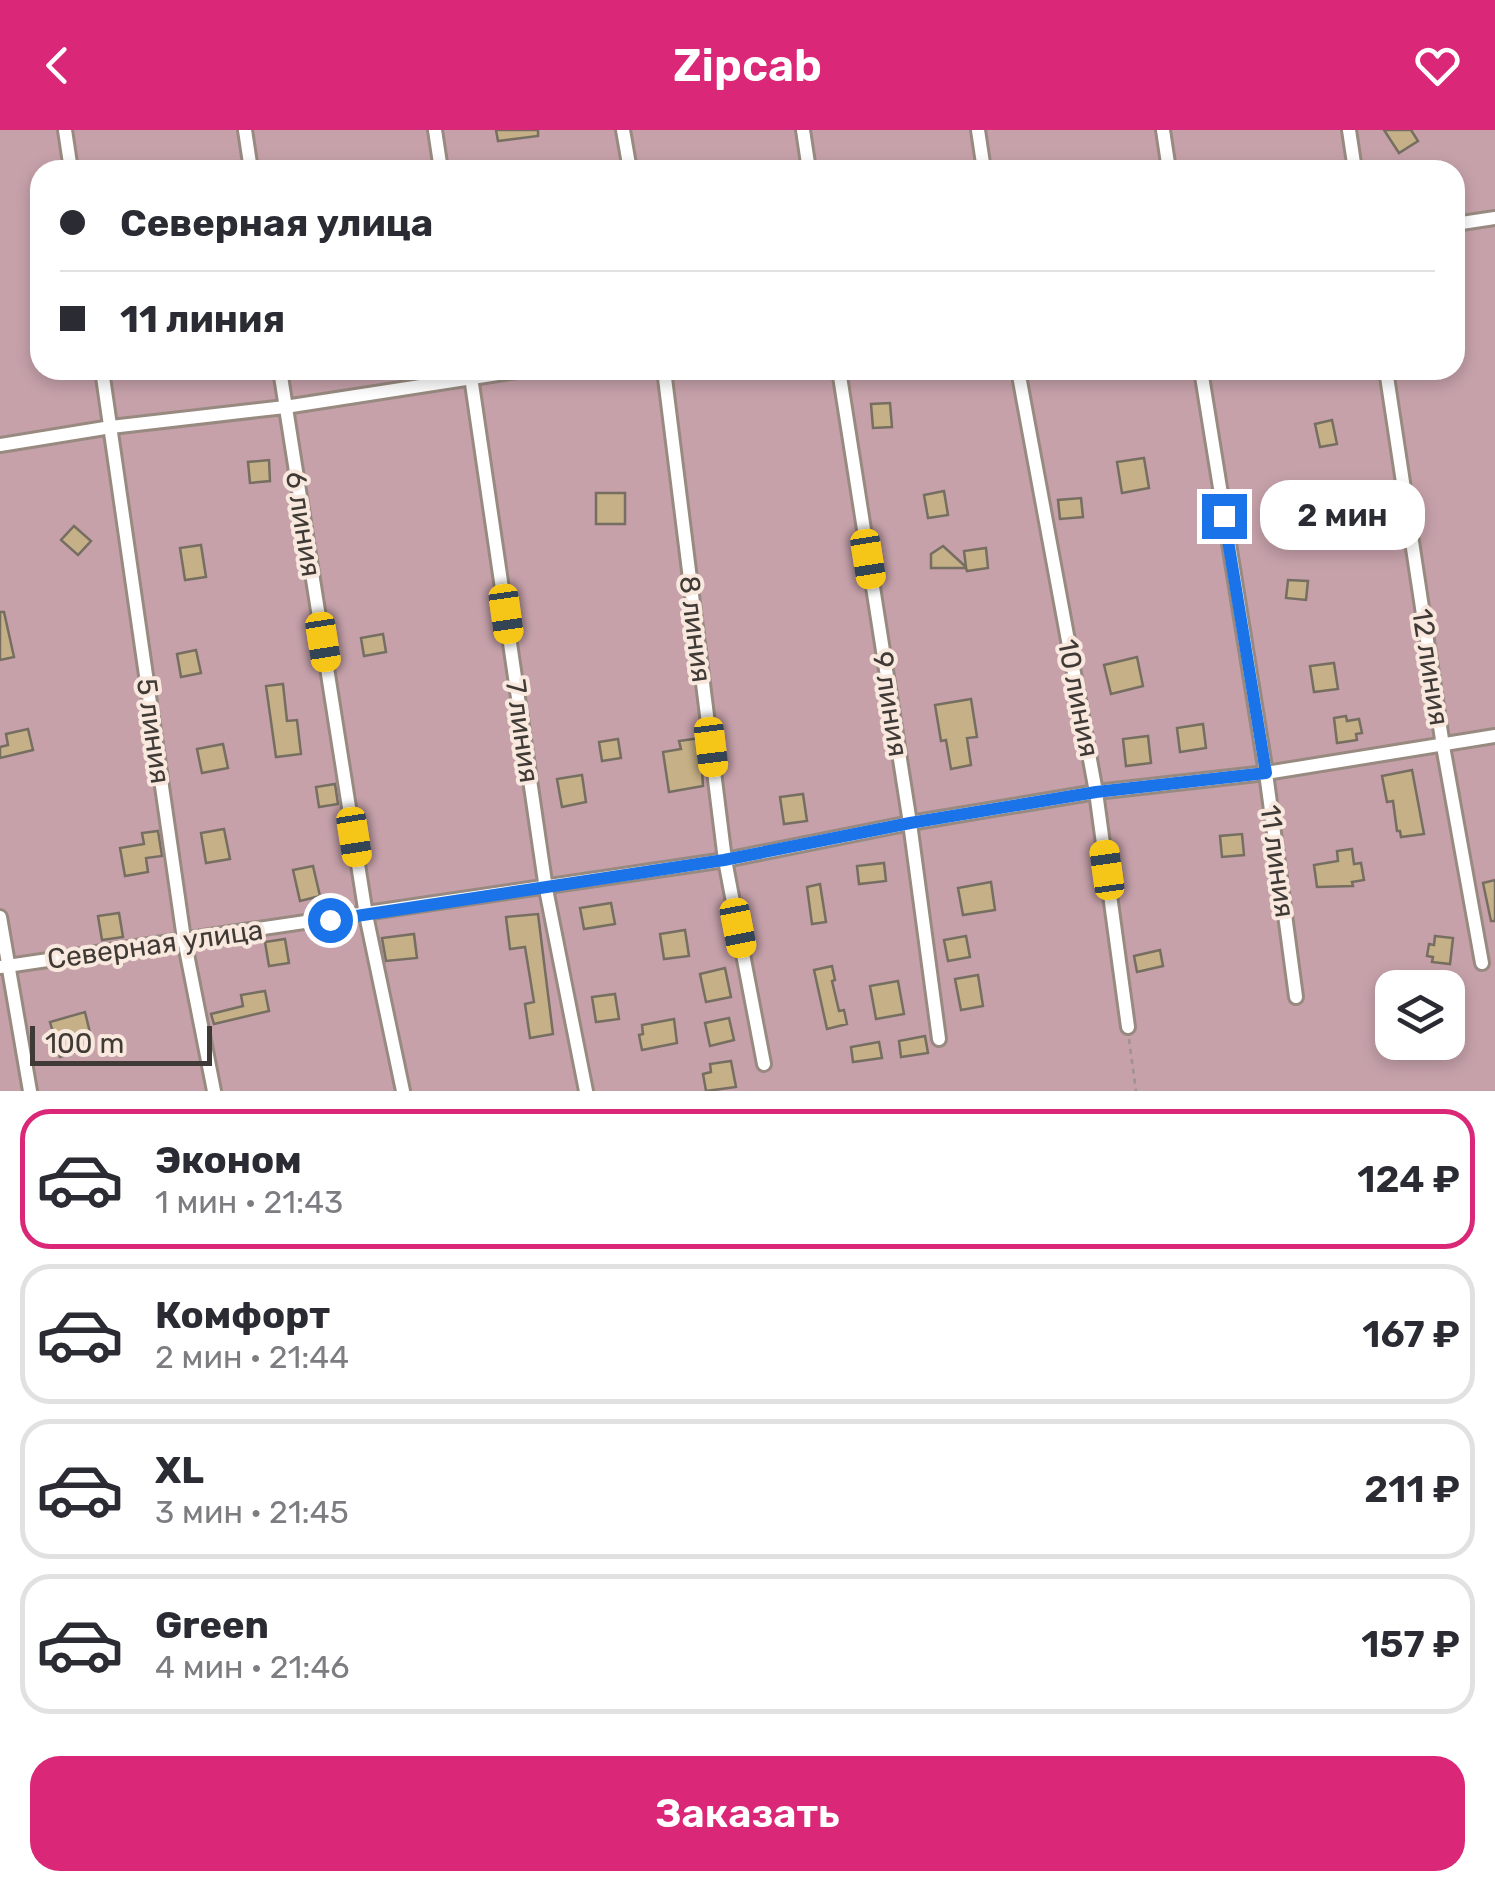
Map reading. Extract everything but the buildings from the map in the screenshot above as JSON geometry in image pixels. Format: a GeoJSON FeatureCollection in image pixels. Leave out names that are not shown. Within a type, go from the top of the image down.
{"type":"FeatureCollection","features":[{"type":"Feature","properties":{"kind":"street"},"geometry":{"type":"LineString","coordinates":[[65,130],[70,160]]}},
{"type":"Feature","properties":{"kind":"street"},"geometry":{"type":"LineString","coordinates":[[245,130],[249,160]]}},
{"type":"Feature","properties":{"kind":"street"},"geometry":{"type":"LineString","coordinates":[[436,130],[440,160]]}},
{"type":"Feature","properties":{"kind":"street"},"geometry":{"type":"LineString","coordinates":[[623,130],[628,160]]}},
{"type":"Feature","properties":{"kind":"street"},"geometry":{"type":"LineString","coordinates":[[803,130],[808,160]]}},
{"type":"Feature","properties":{"kind":"street"},"geometry":{"type":"LineString","coordinates":[[978,130],[982,160]]}},
{"type":"Feature","properties":{"kind":"street"},"geometry":{"type":"LineString","coordinates":[[1164,130],[1168,160]]}},
{"type":"Feature","properties":{"kind":"street"},"geometry":{"type":"LineString","coordinates":[[1348,130],[1353,160]]}},
{"type":"Feature","properties":{"kind":"street"},"geometry":{"type":"LineString","coordinates":[[1465,222],[1495,218]]}},
{"type":"Feature","properties":{"kind":"street","name":"5 линия"},"geometry":{"type":"LineString","coordinates":[[103,380],[184,939],[214,1091]]}},
{"type":"Feature","properties":{"kind":"street","name":"6 линия"},"geometry":{"type":"LineString","coordinates":[[281,380],[366,915],[403,1091]]}},
{"type":"Feature","properties":{"kind":"street"},"geometry":{"type":"LineString","coordinates":[[0,444],[285,407],[436,380]]}},
{"type":"Feature","properties":{"kind":"street","name":"7 линия"},"geometry":{"type":"LineString","coordinates":[[471,380],[546,888],[586,1091]]}},
{"type":"Feature","properties":{"kind":"street","name":"8 линия"},"geometry":{"type":"LineString","coordinates":[[665,380],[724,860],[764,1064]]}},
{"type":"Feature","properties":{"kind":"street","name":"9 линия"},"geometry":{"type":"LineString","coordinates":[[840,380],[910,823],[939,1039]]}},
{"type":"Feature","properties":{"kind":"street","name":"10 линия"},"geometry":{"type":"LineString","coordinates":[[1020,380],[1096,792],[1128,1028]]}},
{"type":"Feature","properties":{"kind":"street","name":"11 линия"},"geometry":{"type":"LineString","coordinates":[[1203,380],[1266,773],[1296,997]]}},
{"type":"Feature","properties":{"kind":"street","name":"12 линия"},"geometry":{"type":"LineString","coordinates":[[1388,380],[1443,746],[1482,963]]}},
{"type":"Feature","properties":{"kind":"street","name":"Северная улица"},"geometry":{"type":"LineString","coordinates":[[4,967],[724,860],[1096,792],[1266,773],[1495,736]]}},
{"type":"Feature","properties":{"kind":"street"},"geometry":{"type":"LineString","coordinates":[[0,917],[4,967],[30,1091]]}},
{"type":"Feature","properties":{"kind":"path"},"geometry":{"type":"LineString","coordinates":[[1128,1028],[1136,1091]]}},
{"type":"Feature","properties":{"kind":"shaded area"},"geometry":{"type":"Polygon","coordinates":[[[0,130],[1495,130],[1495,1091],[0,1091],[0,130]]]}},
{"type":"Feature","properties":{"kind":"route"},"geometry":{"type":"LineString","coordinates":[[330,920],[724,860],[1096,792],[1266,773],[1224,516]]}}]}
